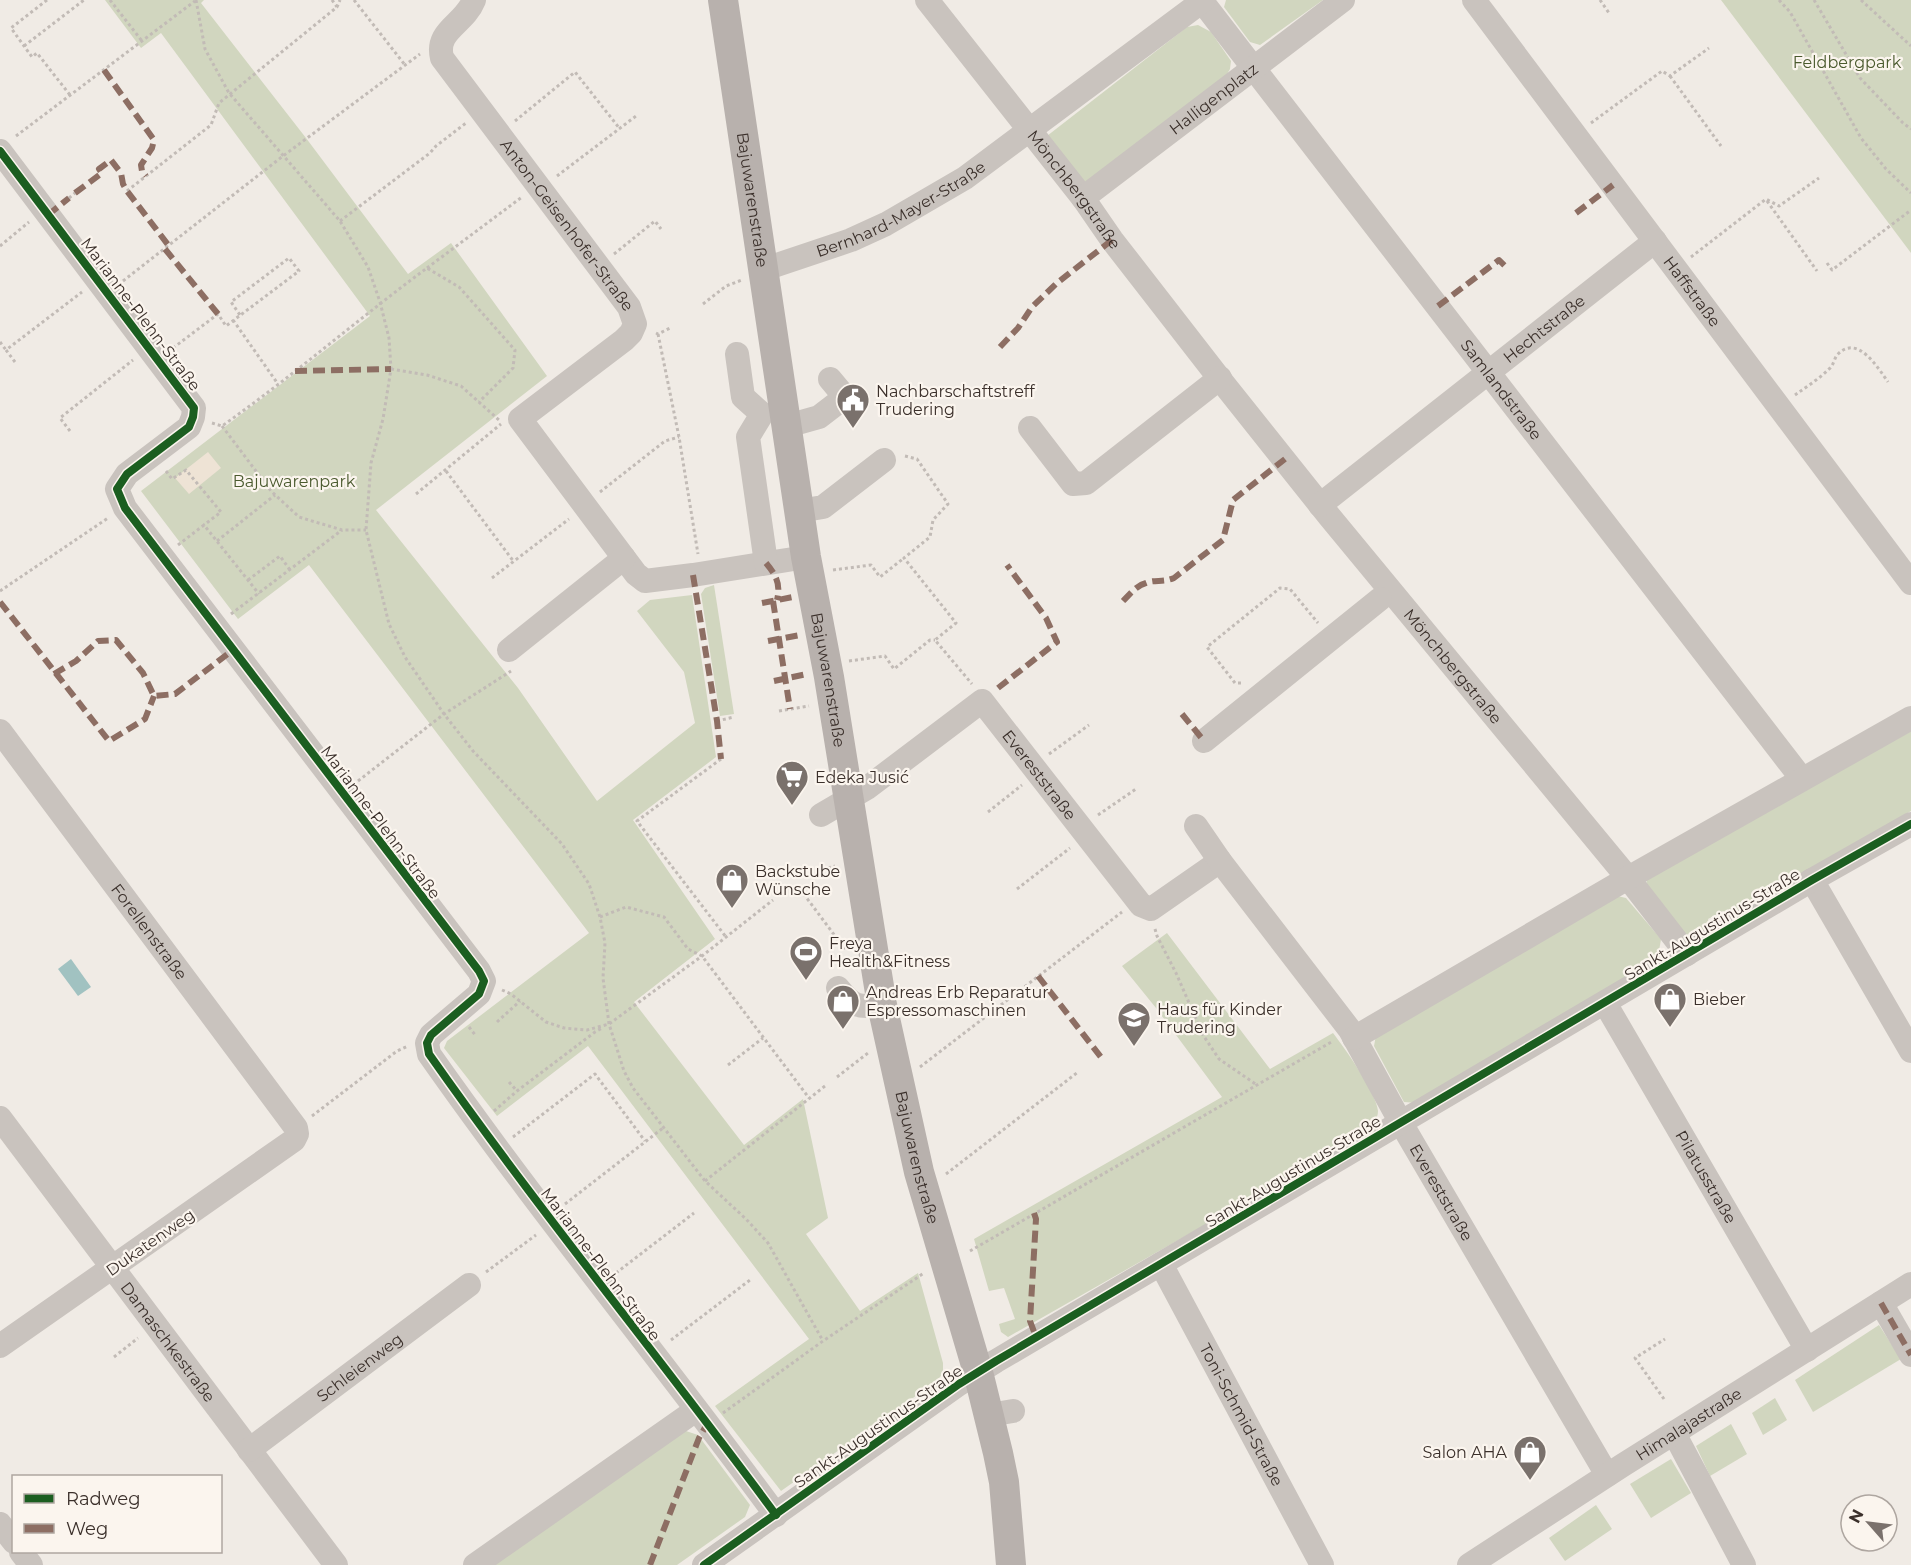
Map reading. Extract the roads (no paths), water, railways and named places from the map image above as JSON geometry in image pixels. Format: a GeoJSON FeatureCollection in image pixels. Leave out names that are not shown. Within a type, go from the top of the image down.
{"type":"FeatureCollection","features":[{"type":"Feature","properties":{"kind":"main road","name":"Bajuwarenstraße"},"geometry":{"type":"LineString","coordinates":[[723,0],[754,274],[787,426],[806,557],[829,676],[882,1005],[919,1172],[978,1372],[1001,1413],[1011,1565]]}},
{"type":"Feature","properties":{"kind":"street","name":"Anton-Geisenhofer-Straße"},"geometry":{"type":"LineString","coordinates":[[474,0],[470,10],[443,36],[440,48],[442,58],[482,111],[544,183],[598,266],[630,307],[635,324],[631,333],[520,420],[636,574],[645,581],[806,557]]}},
{"type":"Feature","properties":{"kind":"street","name":"Mönchbergstraße"},"geometry":{"type":"LineString","coordinates":[[927,0],[1320,505],[1628,878],[1687,954]]}},
{"type":"Feature","properties":{"kind":"street"},"geometry":{"type":"LineString","coordinates":[[1029,131],[1202,0]]}},
{"type":"Feature","properties":{"kind":"street","name":"Samlandstraße"},"geometry":{"type":"LineString","coordinates":[[1202,0],[1802,779]]}},
{"type":"Feature","properties":{"kind":"street","name":"Halligenplatz"},"geometry":{"type":"LineString","coordinates":[[1083,198],[1343,0]]}},
{"type":"Feature","properties":{"kind":"street","name":"Haffstraße"},"geometry":{"type":"LineString","coordinates":[[1474,0],[1911,583]]}},
{"type":"Feature","properties":{"kind":"street","name":"Bernhard-Mayer-Straße"},"geometry":{"type":"LineString","coordinates":[[754,274],[851,240],[886,224],[965,178],[1029,131]]}},
{"type":"Feature","properties":{"kind":"street","name":"Marianne-Plehn-Straße"},"geometry":{"type":"LineString","coordinates":[[8,143],[44,210],[102,286],[158,350],[195,408],[189,427],[127,474],[117,489],[126,508],[479,970],[484,981],[479,994],[431,1035],[427,1043],[429,1054],[478,1125],[776,1515]]}},
{"type":"Feature","properties":{"kind":"street","name":"Hechtstraße"},"geometry":{"type":"LineString","coordinates":[[1320,505],[1655,241]]}},
{"type":"Feature","properties":{"kind":"street"},"geometry":{"type":"LineString","coordinates":[[737,354],[743,397],[762,414],[748,437],[766,563]]}},
{"type":"Feature","properties":{"kind":"street"},"geometry":{"type":"LineString","coordinates":[[1030,428],[1073,484],[1086,483],[1220,378]]}},
{"type":"Feature","properties":{"kind":"street"},"geometry":{"type":"LineString","coordinates":[[787,426],[819,417],[845,397],[830,379]]}},
{"type":"Feature","properties":{"kind":"street"},"geometry":{"type":"LineString","coordinates":[[799,511],[823,507],[894,458]]}},
{"type":"Feature","properties":{"kind":"street"},"geometry":{"type":"LineString","coordinates":[[509,650],[624,558]]}},
{"type":"Feature","properties":{"kind":"street"},"geometry":{"type":"LineString","coordinates":[[1204,741],[1380,599]]}},
{"type":"Feature","properties":{"kind":"street","name":"Evereststraße"},"geometry":{"type":"LineString","coordinates":[[849,798],[867,788],[982,701],[1141,904],[1140,908],[1220,861]]}},
{"type":"Feature","properties":{"kind":"street"},"geometry":{"type":"LineString","coordinates":[[1352,1034],[1911,718]]}},
{"type":"Feature","properties":{"kind":"street","name":"Forellenstraße"},"geometry":{"type":"LineString","coordinates":[[0,731],[296,1131]]}},
{"type":"Feature","properties":{"kind":"street"},"geometry":{"type":"LineString","coordinates":[[821,815],[849,798]]}},
{"type":"Feature","properties":{"kind":"street","name":"Sankt-Augustinus-Straße"},"geometry":{"type":"LineString","coordinates":[[704,1565],[733,1557],[776,1515],[958,1384],[1812,880],[1911,824]]}},
{"type":"Feature","properties":{"kind":"street","name":"Evereststraße"},"geometry":{"type":"LineString","coordinates":[[1196,826],[1220,861],[1352,1034],[1401,1123],[1607,1475]]}},
{"type":"Feature","properties":{"kind":"street"},"geometry":{"type":"LineString","coordinates":[[1812,880],[1911,1051]]}},
{"type":"Feature","properties":{"kind":"street"},"geometry":{"type":"LineString","coordinates":[[838,988],[848,1001],[861,1007],[882,1005]]}},
{"type":"Feature","properties":{"kind":"street","name":"Pilatusstraße"},"geometry":{"type":"LineString","coordinates":[[1605,1003],[1807,1350]]}},
{"type":"Feature","properties":{"kind":"street","name":"Damaschkestraße"},"geometry":{"type":"LineString","coordinates":[[0,1118],[336,1565]]}},
{"type":"Feature","properties":{"kind":"street","name":"Dukatenweg"},"geometry":{"type":"LineString","coordinates":[[0,1346],[294,1140],[296,1131]]}},
{"type":"Feature","properties":{"kind":"street","name":"Toni-Schmid-Straße"},"geometry":{"type":"LineString","coordinates":[[1161,1264],[1322,1565]]}},
{"type":"Feature","properties":{"kind":"street","name":"Himalajastraße"},"geometry":{"type":"LineString","coordinates":[[1469,1565],[1607,1475],[1911,1284]]}},
{"type":"Feature","properties":{"kind":"street","name":"Schleienweg"},"geometry":{"type":"LineString","coordinates":[[249,1450],[469,1285]]}},
{"type":"Feature","properties":{"kind":"street"},"geometry":{"type":"LineString","coordinates":[[1881,1303],[1911,1355]]}},
{"type":"Feature","properties":{"kind":"street"},"geometry":{"type":"LineString","coordinates":[[475,1565],[702,1417]]}},
{"type":"Feature","properties":{"kind":"street"},"geometry":{"type":"LineString","coordinates":[[1674,1433],[1744,1565]]}},
{"type":"Feature","properties":{"kind":"street"},"geometry":{"type":"LineString","coordinates":[[0,1524],[12,1539]]}},
{"type":"Feature","properties":{"kind":"water"},"geometry":{"type":"Polygon","coordinates":[[[71,959],[91,987],[78,996],[58,969],[71,959]]]}},
{"type":"Feature","properties":{"kind":"place","name":"Nachbarschaftstreff Trudering"},"geometry":{"type":"Point","coordinates":[853,429]}},
{"type":"Feature","properties":{"kind":"place","name":"Edeka Jusić"},"geometry":{"type":"Point","coordinates":[792,806]}},
{"type":"Feature","properties":{"kind":"place","name":"Backstube Wünsche"},"geometry":{"type":"Point","coordinates":[732,909]}},
{"type":"Feature","properties":{"kind":"place","name":"Freya Health&Fitness"},"geometry":{"type":"Point","coordinates":[806,981]}},
{"type":"Feature","properties":{"kind":"place","name":"Bieber"},"geometry":{"type":"Point","coordinates":[1670,1028]}},
{"type":"Feature","properties":{"kind":"place","name":"Andreas Erb Reparatur Espressomaschinen"},"geometry":{"type":"Point","coordinates":[843,1030]}},
{"type":"Feature","properties":{"kind":"place","name":"Haus für Kinder Trudering"},"geometry":{"type":"Point","coordinates":[1134,1047]}},
{"type":"Feature","properties":{"kind":"place","name":"Salon AHA"},"geometry":{"type":"Point","coordinates":[1530,1481]}},
{"type":"Feature","properties":{"kind":"park label","name":"Feldbergpark"},"geometry":{"type":"Point","coordinates":[1847,62]}},
{"type":"Feature","properties":{"kind":"park label","name":"Bajuwarenpark"},"geometry":{"type":"Point","coordinates":[294,481]}}]}
